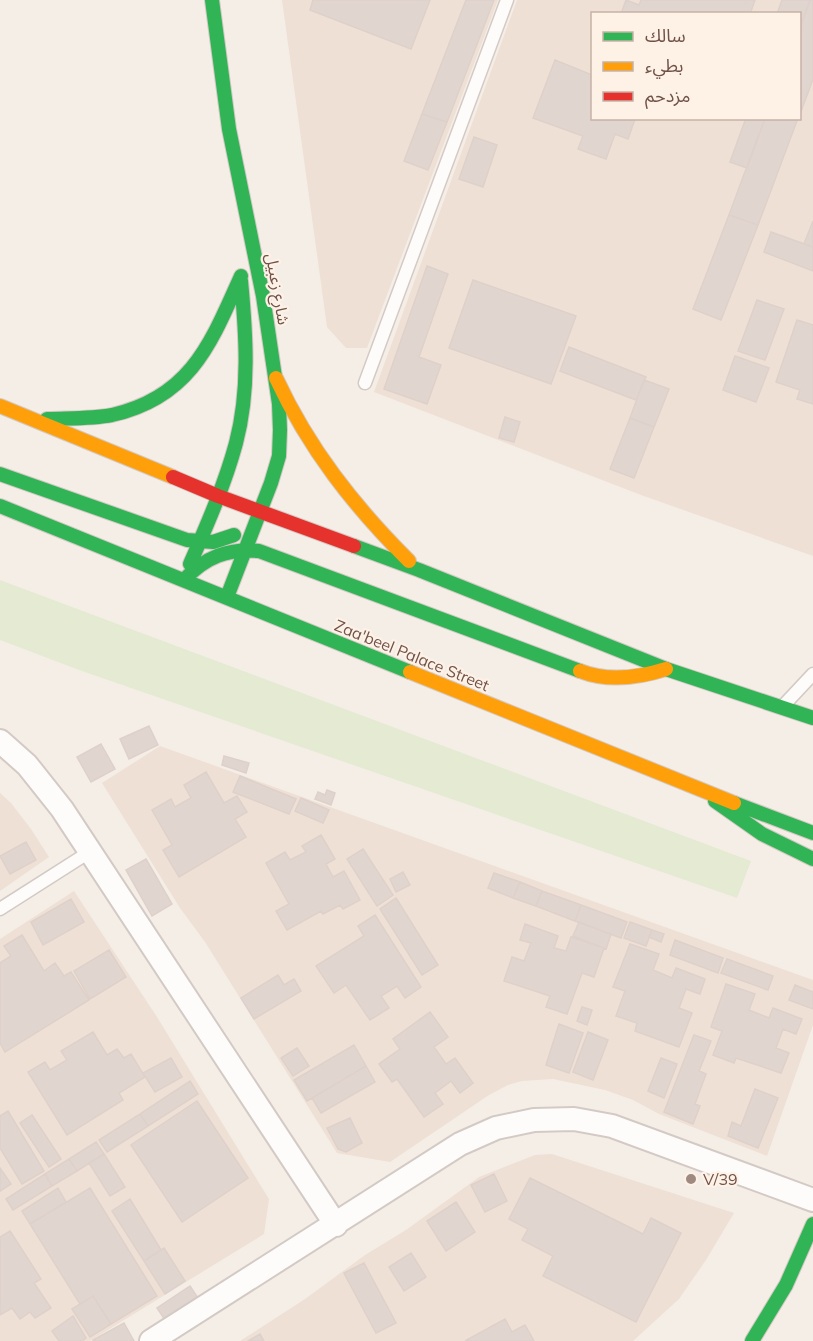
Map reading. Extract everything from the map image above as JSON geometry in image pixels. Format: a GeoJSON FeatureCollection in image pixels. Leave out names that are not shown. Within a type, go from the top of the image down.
{"type":"FeatureCollection","features":[{"type":"Feature","properties":{"kind":"main road","name":"شارع زعبيل"},"geometry":{"type":"LineString","coordinates":[[212,0],[229,129],[247,212],[279,404],[279,456],[271,483],[227,597]]}},
{"type":"Feature","properties":{"kind":"main road","name":"شارع زعبيل"},"geometry":{"type":"LineString","coordinates":[[229,129],[229,203]]}},
{"type":"Feature","properties":{"kind":"main road"},"geometry":{"type":"LineString","coordinates":[[36,419],[112,415],[135,408],[164,393],[192,369],[204,353],[214,336],[240,271],[245,316],[245,358],[243,399],[237,440],[218,496],[184,580]]}},
{"type":"Feature","properties":{"kind":"main road"},"geometry":{"type":"LineString","coordinates":[[276,378],[288,408],[321,461],[351,500],[419,570]]}},
{"type":"Feature","properties":{"kind":"main road"},"geometry":{"type":"LineString","coordinates":[[0,406],[218,496],[419,570],[666,669],[813,718]]}},
{"type":"Feature","properties":{"kind":"main road"},"geometry":{"type":"LineString","coordinates":[[0,474],[199,542],[227,538],[240,532],[259,511]]}},
{"type":"Feature","properties":{"kind":"main road","name":"Zaa'beel Palace Street"},"geometry":{"type":"LineString","coordinates":[[0,506],[703,791],[813,833]]}},
{"type":"Feature","properties":{"kind":"main road"},"geometry":{"type":"LineString","coordinates":[[184,580],[204,560],[231,549],[246,549],[270,555],[591,675],[629,679],[648,676],[666,669]]}},
{"type":"Feature","properties":{"kind":"main road"},"geometry":{"type":"LineString","coordinates":[[703,791],[750,827],[813,860]]}},
{"type":"Feature","properties":{"kind":"main road"},"geometry":{"type":"LineString","coordinates":[[752,1341],[771,1314],[799,1262],[813,1224]]}},
{"type":"Feature","properties":{"kind":"street"},"geometry":{"type":"LineString","coordinates":[[0,741],[27,765],[62,809],[336,1225]]}},
{"type":"Feature","properties":{"kind":"street"},"geometry":{"type":"LineString","coordinates":[[151,1341],[460,1144],[496,1128],[534,1120],[574,1119],[612,1126],[813,1200]]}},
{"type":"Feature","properties":{"kind":"lane"},"geometry":{"type":"LineString","coordinates":[[365,383],[507,0]]}},
{"type":"Feature","properties":{"kind":"lane"},"geometry":{"type":"LineString","coordinates":[[782,707],[813,674]]}},
{"type":"Feature","properties":{"kind":"lane"},"geometry":{"type":"LineString","coordinates":[[0,909],[91,851]]}},
{"type":"Feature","properties":{"kind":"shaded area"},"geometry":{"type":"Polygon","coordinates":[[[282,0],[498,0],[367,348],[346,348],[327,327],[282,0]]]}},
{"type":"Feature","properties":{"kind":"shaded area"},"geometry":{"type":"Polygon","coordinates":[[[517,0],[813,0],[813,556],[641,495],[374,392],[517,0]]]}},
{"type":"Feature","properties":{"kind":"shaded area"},"geometry":{"type":"Polygon","coordinates":[[[160,746],[813,980],[813,1025],[767,1156],[659,1114],[633,1100],[605,1090],[553,1079],[522,1081],[508,1085],[489,1095],[390,1162],[337,1153],[102,783],[160,746]]]}},
{"type":"Feature","properties":{"kind":"shaded area"},"geometry":{"type":"Polygon","coordinates":[[[0,793],[11,803],[31,829],[49,857],[0,891],[0,793]]]}},
{"type":"Feature","properties":{"kind":"shaded area"},"geometry":{"type":"Polygon","coordinates":[[[74,891],[157,1017],[269,1199],[264,1234],[90,1341],[0,1341],[0,939],[74,891]]]}},
{"type":"Feature","properties":{"kind":"shaded area"},"geometry":{"type":"Polygon","coordinates":[[[552,1154],[734,1213],[679,1299],[633,1341],[240,1341],[305,1299],[365,1255],[406,1230],[479,1177],[535,1155],[552,1154]]]}},
{"type":"Feature","properties":{"kind":"green space"},"geometry":{"type":"Polygon","coordinates":[[[0,580],[751,861],[737,898],[79,670],[0,640],[0,580]]]}},
{"type":"Feature","properties":{"kind":"building"},"geometry":{"type":"Polygon","coordinates":[[[313,0],[430,0],[411,49],[310,10],[313,0]]]}},
{"type":"Feature","properties":{"kind":"building"},"geometry":{"type":"Polygon","coordinates":[[[466,0],[494,0],[447,122],[422,114],[466,0]]]}},
{"type":"Feature","properties":{"kind":"building"},"geometry":{"type":"Polygon","coordinates":[[[626,0],[639,5],[641,0],[755,0],[751,12],[622,12],[626,0]]]}},
{"type":"Feature","properties":{"kind":"building"},"geometry":{"type":"Polygon","coordinates":[[[782,0],[810,0],[801,25],[801,12],[778,12],[782,0]]]}},
{"type":"Feature","properties":{"kind":"building"},"geometry":{"type":"Polygon","coordinates":[[[810,0],[813,0],[813,79],[801,111],[801,25],[810,0]]]}},
{"type":"Feature","properties":{"kind":"building"},"geometry":{"type":"Polygon","coordinates":[[[555,60],[591,75],[591,120],[635,120],[628,139],[615,134],[606,159],[578,149],[583,136],[533,118],[555,60]]]}},
{"type":"Feature","properties":{"kind":"building"},"geometry":{"type":"Polygon","coordinates":[[[422,114],[447,122],[428,170],[404,161],[422,114]]]}},
{"type":"Feature","properties":{"kind":"building"},"geometry":{"type":"Polygon","coordinates":[[[745,120],[765,120],[747,168],[730,162],[745,120]]]}},
{"type":"Feature","properties":{"kind":"building"},"geometry":{"type":"Polygon","coordinates":[[[764,120],[797,120],[758,225],[729,215],[764,120]]]}},
{"type":"Feature","properties":{"kind":"building"},"geometry":{"type":"Polygon","coordinates":[[[474,137],[497,145],[483,187],[459,179],[474,137]]]}},
{"type":"Feature","properties":{"kind":"building"},"geometry":{"type":"Polygon","coordinates":[[[729,215],[758,225],[721,320],[693,309],[729,215]]]}},
{"type":"Feature","properties":{"kind":"building"},"geometry":{"type":"Polygon","coordinates":[[[813,221],[813,247],[804,244],[813,221]]]}},
{"type":"Feature","properties":{"kind":"building"},"geometry":{"type":"Polygon","coordinates":[[[771,232],[813,247],[813,271],[764,252],[771,232]]]}},
{"type":"Feature","properties":{"kind":"building"},"geometry":{"type":"Polygon","coordinates":[[[427,266],[448,274],[419,357],[441,365],[427,404],[384,389],[427,266]]]}},
{"type":"Feature","properties":{"kind":"building"},"geometry":{"type":"Polygon","coordinates":[[[473,280],[576,316],[551,384],[449,348],[473,280]]]}},
{"type":"Feature","properties":{"kind":"building"},"geometry":{"type":"Polygon","coordinates":[[[757,300],[784,309],[765,360],[738,351],[757,300]]]}},
{"type":"Feature","properties":{"kind":"building"},"geometry":{"type":"Polygon","coordinates":[[[797,320],[813,325],[813,404],[797,399],[800,390],[776,382],[797,320]]]}},
{"type":"Feature","properties":{"kind":"building"},"geometry":{"type":"Polygon","coordinates":[[[569,347],[646,377],[636,400],[560,371],[569,347]]]}},
{"type":"Feature","properties":{"kind":"building"},"geometry":{"type":"Polygon","coordinates":[[[735,356],[769,368],[756,402],[723,390],[735,356]]]}},
{"type":"Feature","properties":{"kind":"building"},"geometry":{"type":"Polygon","coordinates":[[[644,380],[669,389],[654,427],[630,418],[644,380]]]}},
{"type":"Feature","properties":{"kind":"building"},"geometry":{"type":"Polygon","coordinates":[[[505,417],[520,422],[514,442],[499,438],[505,417]]]}},
{"type":"Feature","properties":{"kind":"building"},"geometry":{"type":"Polygon","coordinates":[[[630,418],[654,427],[634,478],[610,469],[630,418]]]}},
{"type":"Feature","properties":{"kind":"building"},"geometry":{"type":"Polygon","coordinates":[[[149,726],[158,745],[129,759],[120,739],[149,726]]]}},
{"type":"Feature","properties":{"kind":"building"},"geometry":{"type":"Polygon","coordinates":[[[101,744],[115,769],[91,782],[77,757],[101,744]]]}},
{"type":"Feature","properties":{"kind":"building"},"geometry":{"type":"Polygon","coordinates":[[[224,756],[249,763],[246,773],[222,765],[224,756]]]}},
{"type":"Feature","properties":{"kind":"building"},"geometry":{"type":"Polygon","coordinates":[[[206,772],[224,803],[237,796],[247,812],[235,819],[246,837],[179,877],[163,850],[172,845],[152,810],[171,799],[175,807],[191,798],[184,785],[206,772]]]}},
{"type":"Feature","properties":{"kind":"building"},"geometry":{"type":"Polygon","coordinates":[[[240,776],[296,799],[289,814],[233,792],[240,776]]]}},
{"type":"Feature","properties":{"kind":"building"},"geometry":{"type":"Polygon","coordinates":[[[327,790],[335,793],[331,805],[315,799],[318,792],[325,795],[327,790]]]}},
{"type":"Feature","properties":{"kind":"building"},"geometry":{"type":"Polygon","coordinates":[[[301,798],[329,810],[323,823],[295,811],[301,798]]]}},
{"type":"Feature","properties":{"kind":"building"},"geometry":{"type":"Polygon","coordinates":[[[321,835],[335,859],[326,864],[333,877],[344,871],[360,900],[343,909],[340,905],[323,914],[321,911],[287,930],[276,911],[289,904],[266,863],[285,852],[290,860],[306,852],[302,846],[321,835]]]}},
{"type":"Feature","properties":{"kind":"building"},"geometry":{"type":"Polygon","coordinates":[[[26,842],[36,860],[10,874],[0,856],[26,842]]]}},
{"type":"Feature","properties":{"kind":"building"},"geometry":{"type":"Polygon","coordinates":[[[363,849],[393,895],[377,906],[347,859],[363,849]]]}},
{"type":"Feature","properties":{"kind":"building"},"geometry":{"type":"Polygon","coordinates":[[[146,859],[172,904],[152,916],[126,870],[146,859]]]}},
{"type":"Feature","properties":{"kind":"building"},"geometry":{"type":"Polygon","coordinates":[[[403,872],[410,885],[396,892],[390,879],[403,872]]]}},
{"type":"Feature","properties":{"kind":"building"},"geometry":{"type":"Polygon","coordinates":[[[494,873],[520,882],[513,898],[488,888],[494,873]]]}},
{"type":"Feature","properties":{"kind":"building"},"geometry":{"type":"Polygon","coordinates":[[[520,882],[542,891],[536,906],[513,898],[520,882]]]}},
{"type":"Feature","properties":{"kind":"building"},"geometry":{"type":"Polygon","coordinates":[[[542,891],[581,905],[575,921],[536,906],[542,891]]]}},
{"type":"Feature","properties":{"kind":"building"},"geometry":{"type":"Polygon","coordinates":[[[396,898],[438,965],[422,975],[380,909],[396,898]]]}},
{"type":"Feature","properties":{"kind":"building"},"geometry":{"type":"Polygon","coordinates":[[[71,899],[84,922],[43,945],[31,922],[71,899]]]}},
{"type":"Feature","properties":{"kind":"building"},"geometry":{"type":"Polygon","coordinates":[[[581,905],[627,922],[621,938],[575,921],[581,905]]]}},
{"type":"Feature","properties":{"kind":"building"},"geometry":{"type":"Polygon","coordinates":[[[375,915],[421,987],[405,998],[397,986],[381,996],[389,1008],[370,1020],[346,985],[334,993],[316,966],[364,936],[358,926],[375,915]]]}},
{"type":"Feature","properties":{"kind":"building"},"geometry":{"type":"Polygon","coordinates":[[[579,922],[611,934],[606,949],[573,936],[579,922]]]}},
{"type":"Feature","properties":{"kind":"building"},"geometry":{"type":"Polygon","coordinates":[[[630,922],[652,930],[646,946],[624,938],[630,922]]]}},
{"type":"Feature","properties":{"kind":"building"},"geometry":{"type":"Polygon","coordinates":[[[525,924],[558,936],[554,948],[566,951],[571,937],[604,948],[594,977],[582,973],[567,1014],[546,1007],[550,996],[504,981],[512,957],[524,961],[531,943],[520,940],[525,924]]]}},
{"type":"Feature","properties":{"kind":"building"},"geometry":{"type":"Polygon","coordinates":[[[652,930],[664,934],[661,942],[649,937],[652,930]]]}},
{"type":"Feature","properties":{"kind":"building"},"geometry":{"type":"Polygon","coordinates":[[[22,935],[44,971],[55,963],[64,976],[71,972],[89,1000],[5,1052],[0,1043],[0,963],[11,956],[4,946],[22,935]]]}},
{"type":"Feature","properties":{"kind":"building"},"geometry":{"type":"Polygon","coordinates":[[[675,940],[723,958],[718,973],[670,955],[675,940]]]}},
{"type":"Feature","properties":{"kind":"building"},"geometry":{"type":"Polygon","coordinates":[[[630,944],[659,954],[653,970],[672,978],[676,968],[705,979],[700,994],[686,989],[679,1008],[692,1013],[679,1047],[635,1031],[637,1023],[616,1016],[625,991],[613,987],[630,944]]]}},
{"type":"Feature","properties":{"kind":"building"},"geometry":{"type":"Polygon","coordinates":[[[109,950],[126,977],[90,999],[74,971],[109,950]]]}},
{"type":"Feature","properties":{"kind":"building"},"geometry":{"type":"Polygon","coordinates":[[[727,959],[773,976],[768,990],[721,973],[727,959]]]}},
{"type":"Feature","properties":{"kind":"building"},"geometry":{"type":"Polygon","coordinates":[[[278,975],[284,985],[294,979],[301,991],[254,1019],[241,998],[278,975]]]}},
{"type":"Feature","properties":{"kind":"building"},"geometry":{"type":"Polygon","coordinates":[[[726,984],[755,994],[749,1010],[769,1018],[773,1008],[802,1019],[796,1034],[783,1029],[776,1048],[789,1053],[781,1073],[736,1058],[734,1063],[713,1055],[722,1031],[711,1027],[726,984]]]}},
{"type":"Feature","properties":{"kind":"building"},"geometry":{"type":"Polygon","coordinates":[[[795,985],[813,992],[813,1009],[789,1000],[795,985]]]}},
{"type":"Feature","properties":{"kind":"building"},"geometry":{"type":"Polygon","coordinates":[[[582,1007],[592,1010],[587,1025],[577,1021],[582,1007]]]}},
{"type":"Feature","properties":{"kind":"building"},"geometry":{"type":"Polygon","coordinates":[[[430,1012],[448,1037],[434,1047],[446,1064],[455,1058],[473,1083],[460,1093],[451,1081],[435,1093],[443,1104],[424,1117],[397,1079],[392,1082],[379,1064],[400,1049],[393,1039],[430,1012]]]}},
{"type":"Feature","properties":{"kind":"building"},"geometry":{"type":"Polygon","coordinates":[[[559,1024],[583,1033],[569,1073],[546,1065],[559,1024]]]}},
{"type":"Feature","properties":{"kind":"building"},"geometry":{"type":"Polygon","coordinates":[[[93,1032],[107,1055],[117,1049],[124,1058],[131,1054],[145,1077],[119,1093],[123,1100],[67,1135],[28,1072],[45,1062],[50,1070],[67,1060],[61,1051],[93,1032]]]}},
{"type":"Feature","properties":{"kind":"building"},"geometry":{"type":"Polygon","coordinates":[[[588,1032],[608,1040],[593,1080],[573,1072],[588,1032]]]}},
{"type":"Feature","properties":{"kind":"building"},"geometry":{"type":"Polygon","coordinates":[[[694,1035],[711,1041],[699,1071],[706,1074],[695,1104],[700,1106],[693,1124],[664,1112],[694,1035]]]}},
{"type":"Feature","properties":{"kind":"building"},"geometry":{"type":"Polygon","coordinates":[[[354,1045],[366,1066],[307,1101],[294,1080],[354,1045]]]}},
{"type":"Feature","properties":{"kind":"building"},"geometry":{"type":"Polygon","coordinates":[[[297,1048],[309,1066],[293,1076],[281,1058],[297,1048]]]}},
{"type":"Feature","properties":{"kind":"building"},"geometry":{"type":"Polygon","coordinates":[[[171,1058],[182,1077],[155,1092],[143,1073],[171,1058]]]}},
{"type":"Feature","properties":{"kind":"building"},"geometry":{"type":"Polygon","coordinates":[[[661,1058],[677,1064],[664,1098],[648,1091],[661,1058]]]}},
{"type":"Feature","properties":{"kind":"building"},"geometry":{"type":"Polygon","coordinates":[[[366,1066],[375,1082],[321,1113],[312,1098],[366,1066]]]}},
{"type":"Feature","properties":{"kind":"building"},"geometry":{"type":"Polygon","coordinates":[[[190,1081],[198,1094],[148,1126],[140,1114],[190,1081]]]}},
{"type":"Feature","properties":{"kind":"building"},"geometry":{"type":"Polygon","coordinates":[[[755,1089],[778,1098],[758,1148],[728,1136],[732,1122],[741,1126],[755,1089]]]}},
{"type":"Feature","properties":{"kind":"building"},"geometry":{"type":"Polygon","coordinates":[[[197,1101],[248,1178],[182,1222],[131,1145],[197,1101]]]}},
{"type":"Feature","properties":{"kind":"building"},"geometry":{"type":"Polygon","coordinates":[[[8,1111],[44,1171],[22,1184],[0,1148],[0,1116],[8,1111]]]}},
{"type":"Feature","properties":{"kind":"building"},"geometry":{"type":"Polygon","coordinates":[[[140,1114],[148,1126],[107,1152],[99,1140],[140,1114]]]}},
{"type":"Feature","properties":{"kind":"building"},"geometry":{"type":"Polygon","coordinates":[[[32,1115],[61,1159],[49,1167],[20,1123],[32,1115]]]}},
{"type":"Feature","properties":{"kind":"building"},"geometry":{"type":"Polygon","coordinates":[[[350,1118],[362,1143],[346,1152],[338,1149],[327,1128],[350,1118]]]}},
{"type":"Feature","properties":{"kind":"building"},"geometry":{"type":"Polygon","coordinates":[[[96,1142],[104,1154],[77,1171],[69,1159],[96,1142]]]}},
{"type":"Feature","properties":{"kind":"building"},"geometry":{"type":"Polygon","coordinates":[[[104,1154],[125,1187],[110,1196],[89,1163],[104,1154]]]}},
{"type":"Feature","properties":{"kind":"building"},"geometry":{"type":"Polygon","coordinates":[[[69,1159],[77,1171],[52,1186],[45,1174],[69,1159]]]}},
{"type":"Feature","properties":{"kind":"building"},"geometry":{"type":"Polygon","coordinates":[[[0,1168],[11,1184],[0,1191],[0,1168]]]}},
{"type":"Feature","properties":{"kind":"building"},"geometry":{"type":"Polygon","coordinates":[[[45,1174],[52,1186],[13,1210],[6,1199],[45,1174]]]}},
{"type":"Feature","properties":{"kind":"building"},"geometry":{"type":"Polygon","coordinates":[[[494,1174],[507,1201],[485,1212],[471,1185],[494,1174]]]}},
{"type":"Feature","properties":{"kind":"building"},"geometry":{"type":"Polygon","coordinates":[[[530,1178],[643,1234],[651,1218],[681,1233],[636,1322],[543,1276],[553,1256],[522,1240],[528,1229],[509,1219],[530,1178]]]}},
{"type":"Feature","properties":{"kind":"building"},"geometry":{"type":"Polygon","coordinates":[[[58,1188],[66,1202],[30,1224],[22,1211],[58,1188]]]}},
{"type":"Feature","properties":{"kind":"building"},"geometry":{"type":"Polygon","coordinates":[[[90,1188],[157,1296],[111,1324],[93,1296],[80,1304],[30,1224],[90,1188]]]}},
{"type":"Feature","properties":{"kind":"building"},"geometry":{"type":"Polygon","coordinates":[[[130,1199],[161,1250],[144,1261],[112,1211],[130,1199]]]}},
{"type":"Feature","properties":{"kind":"building"},"geometry":{"type":"Polygon","coordinates":[[[456,1202],[475,1232],[446,1251],[427,1221],[456,1202]]]}},
{"type":"Feature","properties":{"kind":"building"},"geometry":{"type":"Polygon","coordinates":[[[10,1231],[41,1279],[34,1283],[51,1308],[35,1318],[30,1312],[20,1319],[12,1308],[0,1315],[0,1237],[10,1231]]]}},
{"type":"Feature","properties":{"kind":"building"},"geometry":{"type":"Polygon","coordinates":[[[164,1248],[185,1281],[165,1294],[144,1261],[164,1248]]]}},
{"type":"Feature","properties":{"kind":"building"},"geometry":{"type":"Polygon","coordinates":[[[411,1253],[426,1277],[404,1291],[389,1267],[411,1253]]]}},
{"type":"Feature","properties":{"kind":"building"},"geometry":{"type":"Polygon","coordinates":[[[364,1263],[396,1323],[376,1333],[344,1273],[364,1263]]]}},
{"type":"Feature","properties":{"kind":"building"},"geometry":{"type":"Polygon","coordinates":[[[190,1286],[198,1298],[165,1320],[157,1308],[190,1286]]]}},
{"type":"Feature","properties":{"kind":"building"},"geometry":{"type":"Polygon","coordinates":[[[93,1296],[111,1324],[90,1337],[72,1309],[93,1296]]]}},
{"type":"Feature","properties":{"kind":"building"},"geometry":{"type":"Polygon","coordinates":[[[73,1316],[86,1338],[82,1341],[59,1341],[52,1331],[73,1316]]]}},
{"type":"Feature","properties":{"kind":"building"},"geometry":{"type":"Polygon","coordinates":[[[505,1319],[512,1332],[525,1325],[534,1341],[465,1341],[505,1319]]]}},
{"type":"Feature","properties":{"kind":"building"},"geometry":{"type":"Polygon","coordinates":[[[124,1323],[134,1341],[93,1341],[93,1340],[124,1323]]]}},
{"type":"Feature","properties":{"kind":"building"},"geometry":{"type":"Polygon","coordinates":[[[260,1334],[264,1341],[248,1341],[260,1334]]]}},
{"type":"Feature","properties":{"kind":"traffic: fast"},"geometry":{"type":"LineString","coordinates":[[212,0],[229,129],[263,296],[279,404],[280,430],[279,456],[271,483],[227,597]]}},
{"type":"Feature","properties":{"kind":"traffic: fast"},"geometry":{"type":"LineString","coordinates":[[47,419],[112,415],[139,407],[180,381],[208,345],[241,276]]}},
{"type":"Feature","properties":{"kind":"traffic: fast"},"geometry":{"type":"LineString","coordinates":[[190,564],[232,458],[240,423],[246,362],[241,281]]}},
{"type":"Feature","properties":{"kind":"traffic: fast"},"geometry":{"type":"LineString","coordinates":[[0,474],[187,540],[213,542],[234,535]]}},
{"type":"Feature","properties":{"kind":"traffic: fast"},"geometry":{"type":"LineString","coordinates":[[0,506],[410,672]]}},
{"type":"Feature","properties":{"kind":"traffic: fast"},"geometry":{"type":"LineString","coordinates":[[354,546],[666,669],[813,718]]}},
{"type":"Feature","properties":{"kind":"traffic: fast"},"geometry":{"type":"LineString","coordinates":[[184,580],[200,565],[218,556],[237,551],[259,551],[580,671]]}},
{"type":"Feature","properties":{"kind":"traffic: fast"},"geometry":{"type":"LineString","coordinates":[[715,801],[762,834],[813,859]]}},
{"type":"Feature","properties":{"kind":"traffic: fast"},"geometry":{"type":"LineString","coordinates":[[734,803],[813,833]]}},
{"type":"Feature","properties":{"kind":"traffic: fast"},"geometry":{"type":"LineString","coordinates":[[752,1341],[786,1285],[813,1224]]}},
{"type":"Feature","properties":{"kind":"traffic: slow"},"geometry":{"type":"LineString","coordinates":[[276,378],[303,429],[334,476],[351,498],[409,561]]}},
{"type":"Feature","properties":{"kind":"traffic: slow"},"geometry":{"type":"LineString","coordinates":[[0,406],[173,477]]}},
{"type":"Feature","properties":{"kind":"traffic: slow"},"geometry":{"type":"LineString","coordinates":[[580,671],[601,677],[623,678],[666,669]]}},
{"type":"Feature","properties":{"kind":"traffic: slow"},"geometry":{"type":"LineString","coordinates":[[410,672],[734,803]]}},
{"type":"Feature","properties":{"kind":"traffic: jam"},"geometry":{"type":"LineString","coordinates":[[173,477],[354,546]]}},
{"type":"Feature","properties":{"kind":"place","name":"V/39"},"geometry":{"type":"Point","coordinates":[691,1179]}}]}
